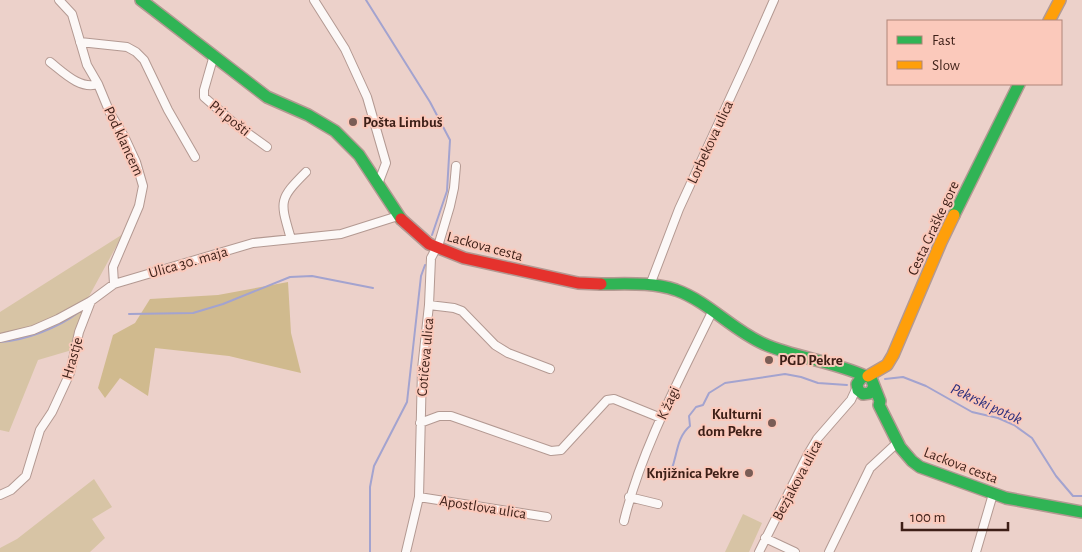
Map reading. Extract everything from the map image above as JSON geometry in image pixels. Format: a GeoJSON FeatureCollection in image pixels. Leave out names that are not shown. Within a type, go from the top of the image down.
{"type":"FeatureCollection","features":[{"type":"Feature","properties":{"kind":"street","name":"Pod klancem"},"geometry":{"type":"LineString","coordinates":[[59,0],[72,14],[87,65],[98,84],[110,113],[124,136],[136,162],[143,186],[139,206],[113,267],[114,284]]}},
{"type":"Feature","properties":{"kind":"street","name":"Lackova cesta"},"geometry":{"type":"LineString","coordinates":[[142,0],[266,97],[308,115],[335,131],[360,154],[398,216],[414,232],[436,248],[464,258],[578,283],[650,285],[667,288],[692,298],[755,340],[819,361],[831,362],[866,385],[879,404],[897,443],[910,461],[920,467],[993,494],[1082,512]]}},
{"type":"Feature","properties":{"kind":"street"},"geometry":{"type":"LineString","coordinates":[[314,0],[344,49],[367,98],[386,163],[378,184]]}},
{"type":"Feature","properties":{"kind":"street","name":"Lorbekova ulica"},"geometry":{"type":"LineString","coordinates":[[650,285],[679,209],[774,0]]}},
{"type":"Feature","properties":{"kind":"street"},"geometry":{"type":"LineString","coordinates":[[1050,20],[1060,0]]}},
{"type":"Feature","properties":{"kind":"street"},"geometry":{"type":"LineString","coordinates":[[80,42],[127,47],[144,60],[168,110],[195,157]]}},
{"type":"Feature","properties":{"kind":"street","name":"Pri pošti"},"geometry":{"type":"LineString","coordinates":[[214,55],[204,90],[204,97],[235,124],[267,147]]}},
{"type":"Feature","properties":{"kind":"street"},"geometry":{"type":"LineString","coordinates":[[50,62],[72,79],[84,85],[92,86],[98,84]]}},
{"type":"Feature","properties":{"kind":"street","name":"Cesta Graške gore"},"geometry":{"type":"LineString","coordinates":[[866,385],[886,368],[949,227],[1019,85]]}},
{"type":"Feature","properties":{"kind":"street","name":"Cotičeva ulica"},"geometry":{"type":"LineString","coordinates":[[406,552],[419,497],[422,369],[429,305],[431,258],[439,243],[450,206],[456,166]]}},
{"type":"Feature","properties":{"kind":"street"},"geometry":{"type":"LineString","coordinates":[[291,239],[284,216],[283,202],[288,189],[306,172]]}},
{"type":"Feature","properties":{"kind":"street","name":"Ulica 30. maja"},"geometry":{"type":"LineString","coordinates":[[91,301],[114,284],[253,243],[341,234],[398,216]]}},
{"type":"Feature","properties":{"kind":"street","name":"Hrastje"},"geometry":{"type":"LineString","coordinates":[[0,338],[33,330],[91,301]]}},
{"type":"Feature","properties":{"kind":"street","name":"Hrastje"},"geometry":{"type":"LineString","coordinates":[[0,495],[11,490],[26,476],[40,430],[52,412],[70,373],[79,332],[91,301]]}},
{"type":"Feature","properties":{"kind":"street"},"geometry":{"type":"LineString","coordinates":[[429,305],[454,308],[462,311],[496,345],[508,353],[550,369]]}},
{"type":"Feature","properties":{"kind":"street","name":"K žagi"},"geometry":{"type":"LineString","coordinates":[[624,521],[629,497],[661,418],[712,312]]}},
{"type":"Feature","properties":{"kind":"street","name":"Bezjakova ulica"},"geometry":{"type":"LineString","coordinates":[[759,552],[817,439],[866,385]]}},
{"type":"Feature","properties":{"kind":"street"},"geometry":{"type":"LineString","coordinates":[[420,423],[439,416],[451,416],[551,451],[561,450],[607,400],[614,399],[661,418]]}},
{"type":"Feature","properties":{"kind":"street"},"geometry":{"type":"LineString","coordinates":[[829,552],[870,468],[897,443]]}},
{"type":"Feature","properties":{"kind":"street"},"geometry":{"type":"LineString","coordinates":[[976,552],[993,494]]}},
{"type":"Feature","properties":{"kind":"street","name":"Apostlova ulica"},"geometry":{"type":"LineString","coordinates":[[419,497],[547,517]]}},
{"type":"Feature","properties":{"kind":"street"},"geometry":{"type":"LineString","coordinates":[[629,497],[658,504]]}},
{"type":"Feature","properties":{"kind":"street"},"geometry":{"type":"LineString","coordinates":[[766,538],[795,552]]}},
{"type":"Feature","properties":{"kind":"shaded area"},"geometry":{"type":"Polygon","coordinates":[[[123,234],[87,300],[72,350],[38,360],[9,432],[0,430],[0,312],[123,234]]]}},
{"type":"Feature","properties":{"kind":"shaded area"},"geometry":{"type":"Polygon","coordinates":[[[288,282],[291,333],[301,373],[229,356],[155,348],[148,396],[120,378],[105,398],[98,388],[113,335],[135,323],[150,299],[218,295],[288,282]]]}},
{"type":"Feature","properties":{"kind":"shaded area"},"geometry":{"type":"Polygon","coordinates":[[[94,479],[112,507],[92,519],[105,538],[90,552],[0,552],[0,548],[17,539],[94,479]]]}},
{"type":"Feature","properties":{"kind":"shaded area"},"geometry":{"type":"Polygon","coordinates":[[[743,514],[762,523],[749,552],[725,552],[743,514]]]}},
{"type":"Feature","properties":{"kind":"waterway"},"geometry":{"type":"LineString","coordinates":[[366,0],[430,102],[450,140],[447,191],[432,235]]}},
{"type":"Feature","properties":{"kind":"waterway"},"geometry":{"type":"LineString","coordinates":[[370,552],[370,487],[374,466],[407,402],[421,276],[425,265]]}},
{"type":"Feature","properties":{"kind":"waterway"},"geometry":{"type":"LineString","coordinates":[[129,314],[193,313],[223,304],[290,277],[312,276],[373,288]]}},
{"type":"Feature","properties":{"kind":"waterway"},"geometry":{"type":"LineString","coordinates":[[0,342],[20,339],[41,332],[71,318],[79,312]]}},
{"type":"Feature","properties":{"kind":"waterway"},"geometry":{"type":"LineString","coordinates":[[667,479],[681,438],[690,426],[689,416],[696,407],[703,405],[709,393],[725,383],[785,374],[818,383],[847,385]]}},
{"type":"Feature","properties":{"kind":"waterway","name":"Pekrski potok"},"geometry":{"type":"LineString","coordinates":[[885,379],[903,377],[926,386],[972,412],[998,418],[1014,425],[1032,438],[1056,476],[1073,496],[1082,496]]}},
{"type":"Feature","properties":{"kind":"traffic: fast"},"geometry":{"type":"LineString","coordinates":[[141,0],[267,97],[308,115],[335,131],[359,155],[401,219]]}},
{"type":"Feature","properties":{"kind":"traffic: fast"},"geometry":{"type":"LineString","coordinates":[[954,215],[1019,85]]}},
{"type":"Feature","properties":{"kind":"traffic: fast"},"geometry":{"type":"LineString","coordinates":[[601,284],[648,285],[676,290],[688,295],[741,331],[764,344],[865,376]]}},
{"type":"Feature","properties":{"kind":"traffic: fast"},"geometry":{"type":"LineString","coordinates":[[874,387],[870,393],[863,394],[858,390],[857,384],[862,377],[868,376],[871,378],[880,401],[879,405],[900,447],[920,467],[1006,498],[1082,512]]}},
{"type":"Feature","properties":{"kind":"traffic: slow"},"geometry":{"type":"LineString","coordinates":[[1050,20],[1060,0]]}},
{"type":"Feature","properties":{"kind":"traffic: slow"},"geometry":{"type":"LineString","coordinates":[[868,376],[887,365],[893,355],[954,215]]}},
{"type":"Feature","properties":{"kind":"traffic: jam"},"geometry":{"type":"LineString","coordinates":[[401,219],[429,244],[464,258],[578,283],[601,284]]}},
{"type":"Feature","properties":{"kind":"place","name":"Pošta Limbuš"},"geometry":{"type":"Point","coordinates":[353,122]}},
{"type":"Feature","properties":{"kind":"place","name":"PGD Pekre"},"geometry":{"type":"Point","coordinates":[769,360]}},
{"type":"Feature","properties":{"kind":"place","name":"Kulturni dom Pekre"},"geometry":{"type":"Point","coordinates":[772,423]}},
{"type":"Feature","properties":{"kind":"place","name":"Knjižnica Pekre"},"geometry":{"type":"Point","coordinates":[749,473]}}]}
